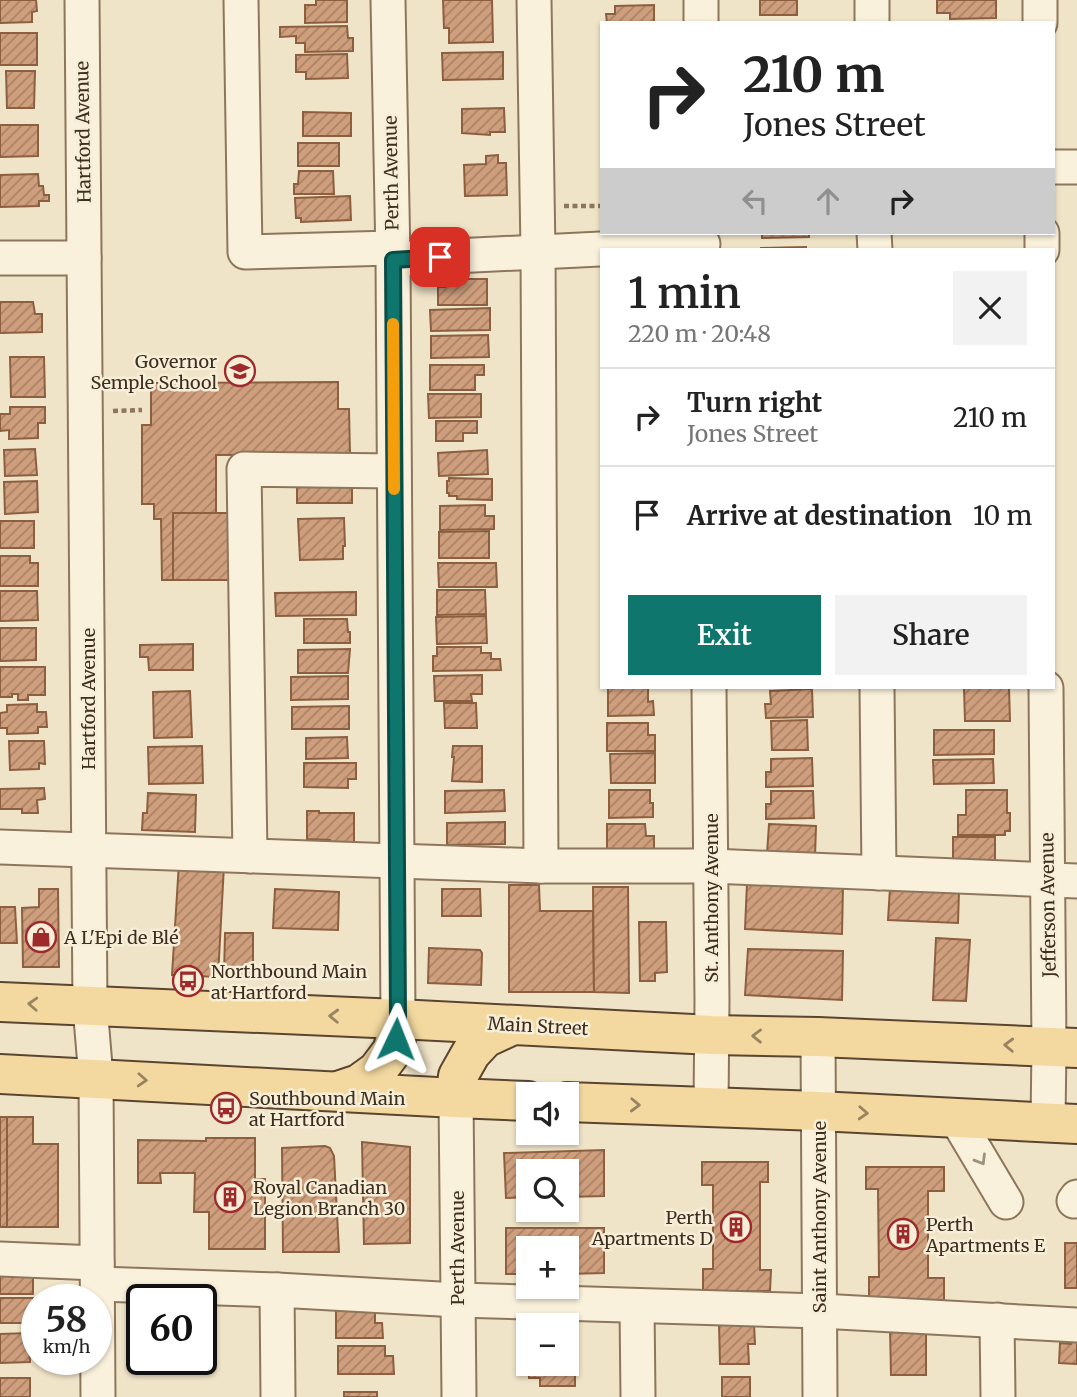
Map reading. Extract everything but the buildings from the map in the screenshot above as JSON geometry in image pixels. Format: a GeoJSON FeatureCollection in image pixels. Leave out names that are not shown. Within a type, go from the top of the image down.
{"type":"FeatureCollection","features":[{"type":"Feature","properties":{"kind":"main road","name":"Main Street"},"geometry":{"type":"LineString","coordinates":[[0,1002],[712,1035],[1063,1048]]}},
{"type":"Feature","properties":{"kind":"main road"},"geometry":{"type":"LineString","coordinates":[[338,1091],[359,1084],[377,1071],[392,1051],[398,1019]]}},
{"type":"Feature","properties":{"kind":"main road"},"geometry":{"type":"LineString","coordinates":[[456,1098],[458,1076],[471,1053],[485,1038],[513,1025]]}},
{"type":"Feature","properties":{"kind":"main road"},"geometry":{"type":"LineString","coordinates":[[0,1074],[516,1100]]}},
{"type":"Feature","properties":{"kind":"main road"},"geometry":{"type":"LineString","coordinates":[[579,1102],[1063,1123]]}},
{"type":"Feature","properties":{"kind":"street","name":"Hartford Avenue"},"geometry":{"type":"LineString","coordinates":[[82,0],[90,1006],[96,1078],[99,1397]]}},
{"type":"Feature","properties":{"kind":"street"},"geometry":{"type":"LineString","coordinates":[[241,0],[245,252],[393,254],[600,248]]}},
{"type":"Feature","properties":{"kind":"street","name":"Perth Avenue"},"geometry":{"type":"LineString","coordinates":[[388,0],[393,254],[398,1019]]}},
{"type":"Feature","properties":{"kind":"street"},"geometry":{"type":"LineString","coordinates":[[534,0],[538,206],[541,866]]}},
{"type":"Feature","properties":{"kind":"street"},"geometry":{"type":"LineString","coordinates":[[701,0],[701,21]]}},
{"type":"Feature","properties":{"kind":"street"},"geometry":{"type":"LineString","coordinates":[[872,0],[872,21]]}},
{"type":"Feature","properties":{"kind":"street"},"geometry":{"type":"LineString","coordinates":[[1040,0],[1040,21]]}},
{"type":"Feature","properties":{"kind":"street"},"geometry":{"type":"LineString","coordinates":[[1055,167],[1077,167]]}},
{"type":"Feature","properties":{"kind":"street"},"geometry":{"type":"LineString","coordinates":[[604,248],[703,242]]}},
{"type":"Feature","properties":{"kind":"street"},"geometry":{"type":"LineString","coordinates":[[0,258],[84,258]]}},
{"type":"Feature","properties":{"kind":"street"},"geometry":{"type":"LineString","coordinates":[[250,856],[244,469],[394,471]]}},
{"type":"Feature","properties":{"kind":"street","name":"St. Anthony Avenue"},"geometry":{"type":"LineString","coordinates":[[709,689],[711,1107]]}},
{"type":"Feature","properties":{"kind":"street"},"geometry":{"type":"LineString","coordinates":[[877,689],[878,873]]}},
{"type":"Feature","properties":{"kind":"street","name":"Jefferson Avenue"},"geometry":{"type":"LineString","coordinates":[[1046,689],[1062,880],[1063,1123]]}},
{"type":"Feature","properties":{"kind":"street"},"geometry":{"type":"LineString","coordinates":[[0,847],[541,866],[711,866],[1062,880]]}},
{"type":"Feature","properties":{"kind":"street","name":"Saint Anthony Avenue"},"geometry":{"type":"LineString","coordinates":[[818,1037],[820,1397]]}},
{"type":"Feature","properties":{"kind":"street","name":"Perth Avenue"},"geometry":{"type":"LineString","coordinates":[[456,1098],[459,1397]]}},
{"type":"Feature","properties":{"kind":"street"},"geometry":{"type":"LineString","coordinates":[[956,1118],[1006,1202]]}},
{"type":"Feature","properties":{"kind":"street"},"geometry":{"type":"LineString","coordinates":[[0,1259],[97,1274],[277,1290],[458,1300],[820,1311],[1077,1325]]}},
{"type":"Feature","properties":{"kind":"street"},"geometry":{"type":"LineString","coordinates":[[277,1290],[278,1397]]}},
{"type":"Feature","properties":{"kind":"street"},"geometry":{"type":"LineString","coordinates":[[637,1306],[638,1397]]}},
{"type":"Feature","properties":{"kind":"street"},"geometry":{"type":"LineString","coordinates":[[997,1320],[998,1397]]}},
{"type":"Feature","properties":{"kind":"path"},"geometry":{"type":"LineString","coordinates":[[538,206],[600,206]]}},
{"type":"Feature","properties":{"kind":"path"},"geometry":{"type":"LineString","coordinates":[[112,411],[142,410]]}},
{"type":"Feature","properties":{"kind":"slow traffic"},"geometry":{"type":"LineString","coordinates":[[393,324],[394,489]]}},
{"type":"Feature","properties":{"kind":"place","name":"Governor Semple School"},"geometry":{"type":"Point","coordinates":[240,371]}},
{"type":"Feature","properties":{"kind":"place","name":"A L'Epi de Blé"},"geometry":{"type":"Point","coordinates":[41,937]}},
{"type":"Feature","properties":{"kind":"place","name":"Northbound Main at Hartford"},"geometry":{"type":"Point","coordinates":[188,981]}},
{"type":"Feature","properties":{"kind":"place","name":"Southbound Main at Hartford"},"geometry":{"type":"Point","coordinates":[226,1108]}},
{"type":"Feature","properties":{"kind":"place","name":"Royal Canadian Legion Branch 30"},"geometry":{"type":"Point","coordinates":[230,1197]}},
{"type":"Feature","properties":{"kind":"place","name":"Perth Apartments D"},"geometry":{"type":"Point","coordinates":[736,1227]}},
{"type":"Feature","properties":{"kind":"place","name":"Perth Apartments E"},"geometry":{"type":"Point","coordinates":[903,1234]}},
{"type":"Feature","properties":{"kind":"route"},"geometry":{"type":"LineString","coordinates":[[396,1039],[393,260],[440,257]]}}]}
